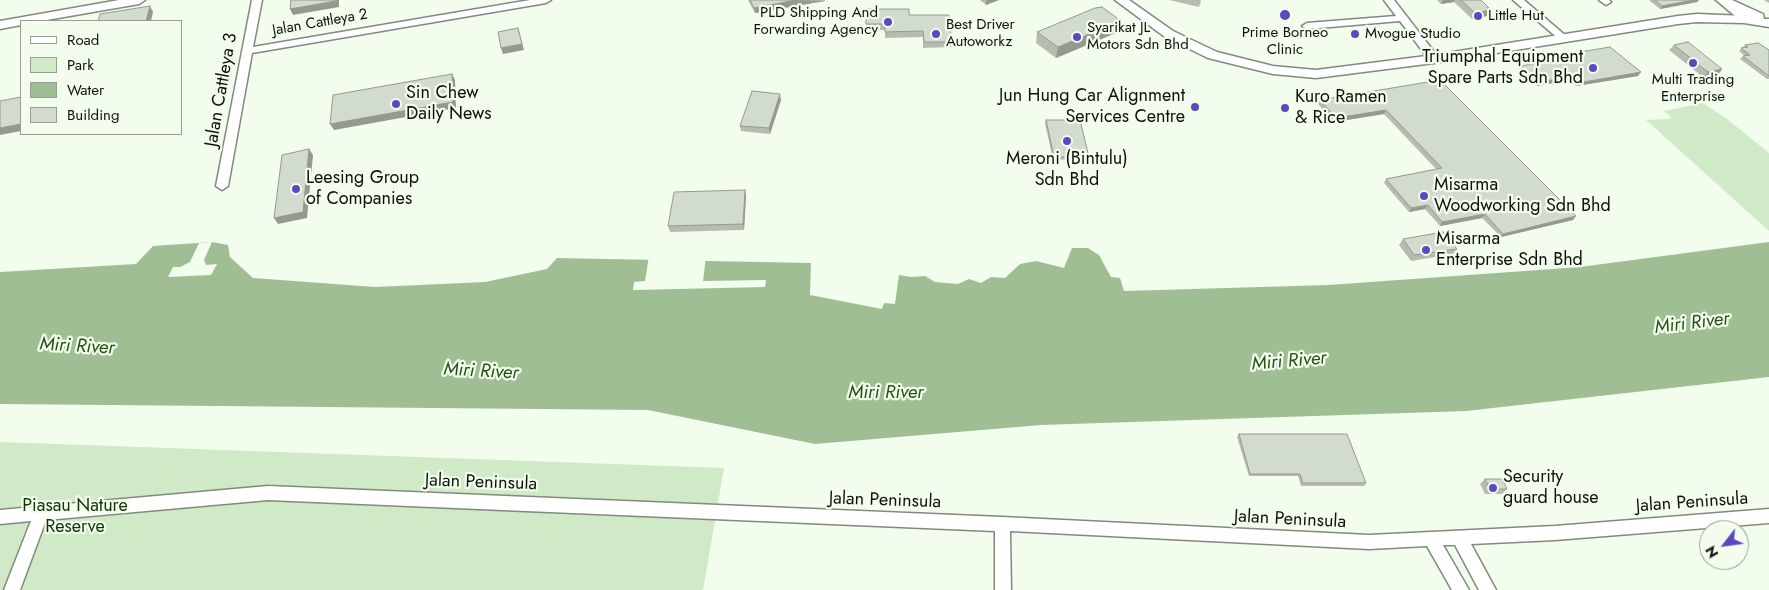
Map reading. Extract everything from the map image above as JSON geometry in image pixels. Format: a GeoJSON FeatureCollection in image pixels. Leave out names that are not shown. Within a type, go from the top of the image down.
{"type":"FeatureCollection","features":[{"type":"Feature","properties":{"kind":"street"},"geometry":{"type":"LineString","coordinates":[[0,14],[79,0]]}},
{"type":"Feature","properties":{"kind":"street"},"geometry":{"type":"LineString","coordinates":[[28,20],[139,0]]}},
{"type":"Feature","properties":{"kind":"street","name":"Jalan Cattleya 3"},"geometry":{"type":"LineString","coordinates":[[222,186],[258,0]]}},
{"type":"Feature","properties":{"kind":"street","name":"Jalan Cattleya 2"},"geometry":{"type":"LineString","coordinates":[[247,51],[546,0]]}},
{"type":"Feature","properties":{"kind":"street"},"geometry":{"type":"LineString","coordinates":[[1122,0],[1189,45],[1246,65],[1273,70],[1316,74],[1434,59],[1697,18],[1769,22]]}},
{"type":"Feature","properties":{"kind":"street"},"geometry":{"type":"LineString","coordinates":[[1389,0],[1434,59]]}},
{"type":"Feature","properties":{"kind":"street"},"geometry":{"type":"LineString","coordinates":[[1518,0],[1563,38]]}},
{"type":"Feature","properties":{"kind":"street"},"geometry":{"type":"LineString","coordinates":[[1697,18],[1711,10],[1720,0]]}},
{"type":"Feature","properties":{"kind":"street"},"geometry":{"type":"LineString","coordinates":[[1720,0],[1744,20]]}},
{"type":"Feature","properties":{"kind":"street"},"geometry":{"type":"LineString","coordinates":[[1720,0],[1769,22]]}},
{"type":"Feature","properties":{"kind":"street"},"geometry":{"type":"LineString","coordinates":[[1307,26],[1402,18]]}},
{"type":"Feature","properties":{"kind":"street"},"geometry":{"type":"LineString","coordinates":[[0,25],[20,21]]}},
{"type":"Feature","properties":{"kind":"street","name":"Jalan Peninsula"},"geometry":{"type":"LineString","coordinates":[[0,517],[268,493],[1002,524],[1369,542],[1555,533],[1769,516]]}},
{"type":"Feature","properties":{"kind":"street"},"geometry":{"type":"LineString","coordinates":[[12,590],[41,514]]}},
{"type":"Feature","properties":{"kind":"street"},"geometry":{"type":"LineString","coordinates":[[1002,524],[1003,590]]}},
{"type":"Feature","properties":{"kind":"street"},"geometry":{"type":"LineString","coordinates":[[1459,538],[1488,590]]}},
{"type":"Feature","properties":{"kind":"street"},"geometry":{"type":"LineString","coordinates":[[1432,540],[1461,590]]}},
{"type":"Feature","properties":{"kind":"green space"},"geometry":{"type":"Polygon","coordinates":[[[1703,103],[1727,119],[1769,153],[1769,231],[1646,120],[1669,119],[1671,117],[1664,111],[1703,103]]]}},
{"type":"Feature","properties":{"kind":"green space","name":"Piasau Nature Reserve"},"geometry":{"type":"Polygon","coordinates":[[[0,442],[724,468],[703,590],[0,590],[0,442]]]}},
{"type":"Feature","properties":{"kind":"water","name":"Miri River"},"geometry":{"type":"Polygon","coordinates":[[[212,242],[228,245],[230,257],[253,278],[375,287],[485,282],[547,269],[557,258],[811,263],[810,295],[882,309],[884,303],[895,304],[899,275],[911,277],[925,276],[935,282],[958,284],[969,279],[981,283],[991,277],[1005,278],[1020,264],[1036,261],[1064,268],[1072,248],[1088,248],[1099,255],[1111,277],[1120,278],[1124,291],[1329,285],[1580,267],[1769,242],[1769,377],[1466,411],[1041,425],[815,444],[648,410],[0,404],[0,272],[136,264],[153,246],[212,242]]]}},
{"type":"Feature","properties":{"kind":"pier"},"geometry":{"type":"Polygon","coordinates":[[[212,242],[204,260],[206,265],[217,264],[211,275],[168,277],[173,267],[180,267],[190,262],[199,243],[212,242]]]}},
{"type":"Feature","properties":{"kind":"pier"},"geometry":{"type":"Polygon","coordinates":[[[649,256],[706,257],[703,281],[766,280],[765,287],[633,290],[634,282],[645,281],[649,256]]]}},
{"type":"Feature","properties":{"kind":"building"},"geometry":{"type":"Polygon","coordinates":[[[291,0],[336,0],[336,1],[290,9],[291,0]]]}},
{"type":"Feature","properties":{"kind":"building"},"geometry":{"type":"Polygon","coordinates":[[[750,0],[796,0],[754,8],[750,0]]]}},
{"type":"Feature","properties":{"kind":"building"},"geometry":{"type":"Polygon","coordinates":[[[1461,0],[1481,0],[1490,10],[1475,13],[1461,0]]]}},
{"type":"Feature","properties":{"kind":"building"},"geometry":{"type":"Polygon","coordinates":[[[1655,0],[1693,0],[1662,6],[1655,0]]]}},
{"type":"Feature","properties":{"kind":"building"},"geometry":{"type":"Polygon","coordinates":[[[150,6],[146,20],[98,20],[100,14],[150,6]]]}},
{"type":"Feature","properties":{"kind":"building"},"geometry":{"type":"Polygon","coordinates":[[[1102,7],[1121,21],[1058,47],[1037,32],[1095,8],[1102,7]]]}},
{"type":"Feature","properties":{"kind":"building"},"geometry":{"type":"Polygon","coordinates":[[[866,9],[909,9],[909,15],[949,15],[952,42],[924,42],[923,31],[885,32],[885,24],[866,24],[866,9]]]}},
{"type":"Feature","properties":{"kind":"building"},"geometry":{"type":"Polygon","coordinates":[[[518,28],[522,44],[501,48],[498,32],[518,28]]]}},
{"type":"Feature","properties":{"kind":"building"},"geometry":{"type":"Polygon","coordinates":[[[1688,42],[1722,69],[1708,72],[1674,45],[1688,42]]]}},
{"type":"Feature","properties":{"kind":"building"},"geometry":{"type":"Polygon","coordinates":[[[1758,43],[1769,50],[1769,76],[1743,56],[1750,55],[1741,48],[1748,47],[1745,45],[1758,43]]]}},
{"type":"Feature","properties":{"kind":"building","name":"Triumphal Equipment Spare Parts Sdn Bhd"},"geometry":{"type":"Polygon","coordinates":[[[1610,47],[1641,72],[1578,83],[1571,77],[1539,82],[1521,66],[1553,60],[1550,57],[1610,47]]]}},
{"type":"Feature","properties":{"kind":"building","name":"Sin Chew Daily News"},"geometry":{"type":"Polygon","coordinates":[[[452,74],[453,102],[330,124],[333,95],[452,74]]]}},
{"type":"Feature","properties":{"kind":"building"},"geometry":{"type":"Polygon","coordinates":[[[1440,80],[1576,216],[1503,234],[1485,214],[1442,222],[1428,205],[1411,208],[1386,179],[1442,168],[1386,110],[1336,118],[1320,100],[1440,80]]]}},
{"type":"Feature","properties":{"kind":"building"},"geometry":{"type":"Polygon","coordinates":[[[752,91],[780,94],[769,128],[740,126],[752,91]]]}},
{"type":"Feature","properties":{"kind":"building"},"geometry":{"type":"Polygon","coordinates":[[[20,97],[20,124],[0,128],[0,101],[20,97]]]}},
{"type":"Feature","properties":{"kind":"building","name":"Meroni (Bintulu) Sdn Bhd"},"geometry":{"type":"Polygon","coordinates":[[[1046,120],[1080,120],[1089,157],[1054,157],[1046,120]]]}},
{"type":"Feature","properties":{"kind":"building","name":"Leesing Group of Companies"},"geometry":{"type":"Polygon","coordinates":[[[309,149],[303,212],[274,218],[282,155],[309,149]]]}},
{"type":"Feature","properties":{"kind":"building"},"geometry":{"type":"Polygon","coordinates":[[[745,190],[743,224],[668,226],[674,192],[745,190]]]}},
{"type":"Feature","properties":{"kind":"building"},"geometry":{"type":"Polygon","coordinates":[[[1443,232],[1457,249],[1414,255],[1403,239],[1443,232]]]}},
{"type":"Feature","properties":{"kind":"building"},"geometry":{"type":"Polygon","coordinates":[[[1239,434],[1347,434],[1366,483],[1303,483],[1300,474],[1250,474],[1239,434]]]}},
{"type":"Feature","properties":{"kind":"building"},"geometry":{"type":"Polygon","coordinates":[[[1485,479],[1502,479],[1507,489],[1490,489],[1485,479]]]}},
{"type":"Feature","properties":{"kind":"place","name":"Prime Borneo Clinic"},"geometry":{"type":"Point","coordinates":[1285,15]}},
{"type":"Feature","properties":{"kind":"place","name":"Little Hut"},"geometry":{"type":"Point","coordinates":[1478,16]}},
{"type":"Feature","properties":{"kind":"place","name":"PLD Shipping And Forwarding Agency"},"geometry":{"type":"Point","coordinates":[888,22]}},
{"type":"Feature","properties":{"kind":"place","name":"Best Driver Autoworkz"},"geometry":{"type":"Point","coordinates":[936,34]}},
{"type":"Feature","properties":{"kind":"place","name":"Mvogue Studio"},"geometry":{"type":"Point","coordinates":[1355,34]}},
{"type":"Feature","properties":{"kind":"place","name":"Syarikat JL Motors Sdn Bhd"},"geometry":{"type":"Point","coordinates":[1077,37]}},
{"type":"Feature","properties":{"kind":"place","name":"Multi Trading Enterprise"},"geometry":{"type":"Point","coordinates":[1693,63]}},
{"type":"Feature","properties":{"kind":"place","name":"Triumphal Equipment Spare Parts Sdn Bhd"},"geometry":{"type":"Point","coordinates":[1593,68]}},
{"type":"Feature","properties":{"kind":"place","name":"Sin Chew Daily News"},"geometry":{"type":"Point","coordinates":[396,104]}},
{"type":"Feature","properties":{"kind":"place","name":"Jun Hung Car Alignment Services Centre"},"geometry":{"type":"Point","coordinates":[1195,107]}},
{"type":"Feature","properties":{"kind":"place","name":"Kuro Ramen & Rice"},"geometry":{"type":"Point","coordinates":[1285,108]}},
{"type":"Feature","properties":{"kind":"place","name":"Meroni (Bintulu) Sdn Bhd"},"geometry":{"type":"Point","coordinates":[1067,141]}},
{"type":"Feature","properties":{"kind":"place","name":"Leesing Group of Companies"},"geometry":{"type":"Point","coordinates":[296,189]}},
{"type":"Feature","properties":{"kind":"place","name":"Misarma Woodworking Sdn Bhd"},"geometry":{"type":"Point","coordinates":[1424,196]}},
{"type":"Feature","properties":{"kind":"place","name":"Misarma Enterprise Sdn Bhd"},"geometry":{"type":"Point","coordinates":[1426,250]}},
{"type":"Feature","properties":{"kind":"place","name":"Security guard house"},"geometry":{"type":"Point","coordinates":[1493,488]}}]}
